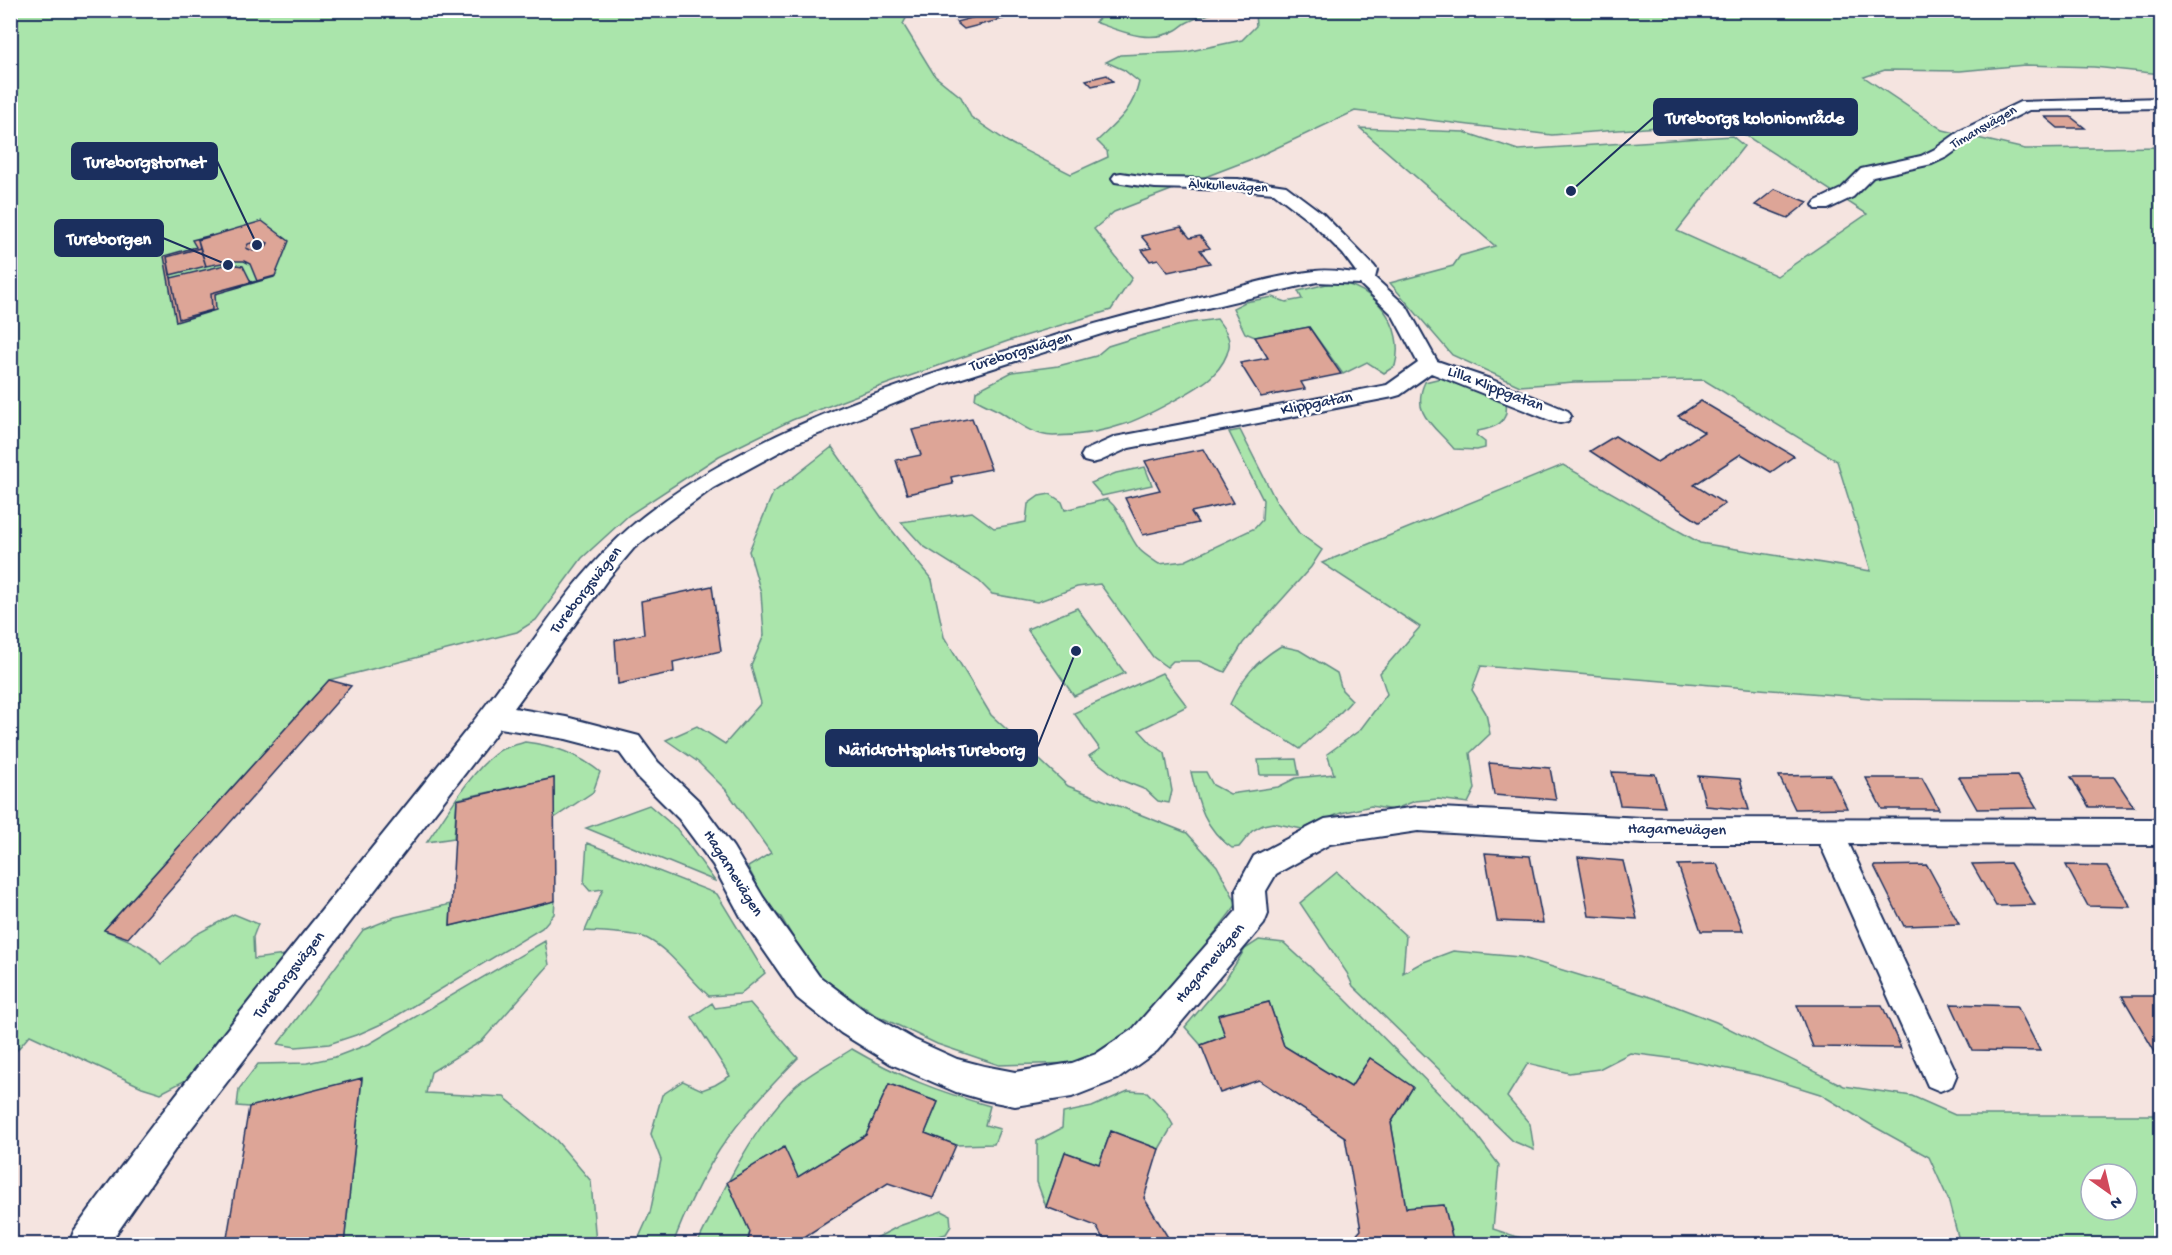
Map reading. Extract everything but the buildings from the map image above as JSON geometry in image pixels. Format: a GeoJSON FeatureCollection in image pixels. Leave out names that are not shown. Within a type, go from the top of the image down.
{"type":"FeatureCollection","features":[{"type":"Feature","properties":{"kind":"street","name":"Timansvägen"},"geometry":{"type":"LineString","coordinates":[[1822,205],[1847,194],[1867,173],[1926,160],[1941,153],[1966,135],[2026,105],[2162,103]]}},
{"type":"Feature","properties":{"kind":"street","name":"Älvkullevägen"},"geometry":{"type":"LineString","coordinates":[[1121,178],[1147,184],[1231,184],[1282,190],[1355,256],[1367,270],[1365,279]]}},
{"type":"Feature","properties":{"kind":"street","name":"Tureborgsvägen"},"geometry":{"type":"LineString","coordinates":[[87,1245],[164,1136],[494,716],[591,583],[626,542],[705,483],[788,438],[936,379],[1107,326],[1317,276],[1365,279]]}},
{"type":"Feature","properties":{"kind":"street"},"geometry":{"type":"LineString","coordinates":[[1365,279],[1400,311],[1429,365]]}},
{"type":"Feature","properties":{"kind":"street","name":"Lilla Klippgatan"},"geometry":{"type":"LineString","coordinates":[[1429,365],[1483,384],[1560,416]]}},
{"type":"Feature","properties":{"kind":"street","name":"Klippgatan"},"geometry":{"type":"LineString","coordinates":[[1092,456],[1123,442],[1393,390],[1429,365]]}},
{"type":"Feature","properties":{"kind":"street","name":"Hagarnevägen"},"geometry":{"type":"LineString","coordinates":[[494,716],[566,728],[629,744],[648,770],[689,810],[723,856],[752,907],[808,987],[829,1005],[903,1052],[956,1075],[1015,1089],[1072,1080],[1089,1074],[1106,1067],[1145,1040],[1253,914],[1251,889],[1265,865],[1325,832],[1418,819],[1643,831],[2162,832]]}},
{"type":"Feature","properties":{"kind":"street"},"geometry":{"type":"LineString","coordinates":[[1829,832],[1940,1074]]}},
{"type":"Feature","properties":{"kind":"green space"},"geometry":{"type":"Polygon","coordinates":[[[1101,10],[1228,11],[1197,18],[1166,34],[1146,36],[1135,35],[1095,22],[1103,15],[1101,10]]]}},
{"type":"Feature","properties":{"kind":"green space"},"geometry":{"type":"Polygon","coordinates":[[[11,11],[910,11],[903,24],[935,76],[961,97],[971,117],[1008,142],[1071,174],[1108,157],[1107,151],[1097,141],[1123,115],[1136,92],[1139,82],[1124,70],[1106,62],[1120,55],[1186,52],[1242,40],[1256,26],[1255,14],[1244,11],[2161,11],[2161,74],[2094,67],[2025,65],[1960,71],[1885,70],[1864,77],[1943,130],[2025,149],[2161,147],[2161,701],[1882,699],[1481,666],[1472,690],[1486,713],[1490,734],[1470,753],[1475,789],[1468,803],[1438,799],[1415,801],[1393,810],[1371,806],[1341,813],[1302,829],[1273,823],[1252,831],[1239,847],[1232,848],[1215,833],[1204,815],[1191,772],[1206,772],[1213,785],[1230,794],[1278,787],[1296,778],[1334,774],[1327,754],[1360,730],[1387,694],[1380,673],[1420,627],[1322,563],[1563,465],[1700,543],[1871,571],[1837,461],[1704,380],[1574,382],[1520,386],[1452,355],[1390,283],[1453,266],[1460,256],[1495,246],[1360,128],[1464,132],[1518,150],[1732,136],[1744,146],[1677,231],[1777,276],[1867,214],[1725,122],[1552,135],[1355,111],[1257,157],[1114,212],[1094,229],[1132,278],[1111,310],[1008,341],[876,388],[792,420],[719,456],[629,515],[582,558],[536,620],[517,632],[329,680],[104,930],[142,947],[161,964],[195,935],[234,914],[258,924],[253,937],[254,959],[285,955],[186,1080],[161,1093],[142,1087],[30,1035],[11,1057],[11,11]]]}},
{"type":"Feature","properties":{"kind":"green space"},"geometry":{"type":"Polygon","coordinates":[[[1335,282],[1363,291],[1384,310],[1391,323],[1396,337],[1395,366],[1384,373],[1367,362],[1343,374],[1309,327],[1255,337],[1245,333],[1233,308],[1245,302],[1273,297],[1286,302],[1302,299],[1298,291],[1335,282]]]}},
{"type":"Feature","properties":{"kind":"green space"},"geometry":{"type":"Polygon","coordinates":[[[1217,319],[1226,332],[1229,343],[1225,358],[1216,372],[1207,381],[1185,395],[1125,424],[1080,434],[1045,435],[1024,427],[975,399],[976,391],[1012,372],[1058,366],[1096,356],[1108,346],[1137,337],[1188,323],[1217,319]]]}},
{"type":"Feature","properties":{"kind":"green space"},"geometry":{"type":"Polygon","coordinates":[[[1449,376],[1496,395],[1506,403],[1503,420],[1495,426],[1478,431],[1476,435],[1485,442],[1485,448],[1454,449],[1427,419],[1423,411],[1421,393],[1425,382],[1449,376]]]}},
{"type":"Feature","properties":{"kind":"green space"},"geometry":{"type":"Polygon","coordinates":[[[1240,430],[1275,499],[1299,533],[1322,550],[1311,567],[1243,643],[1225,672],[1199,661],[1173,661],[1167,667],[1153,657],[1100,584],[1077,587],[1037,602],[992,594],[979,581],[923,546],[901,522],[972,512],[994,528],[1026,522],[1028,504],[1039,496],[1050,494],[1062,502],[1065,510],[1107,499],[1118,511],[1135,543],[1144,554],[1159,564],[1185,561],[1255,528],[1262,520],[1263,500],[1229,432],[1240,430]]]}},
{"type":"Feature","properties":{"kind":"green space"},"geometry":{"type":"Polygon","coordinates":[[[832,447],[882,518],[932,580],[944,637],[991,715],[1068,786],[1187,833],[1217,866],[1237,904],[1144,1025],[1079,1063],[999,1065],[937,1044],[874,1014],[813,971],[781,917],[770,910],[748,867],[771,853],[726,790],[698,762],[666,740],[697,726],[725,744],[761,703],[751,666],[764,635],[761,593],[749,551],[773,493],[832,447]]]}},
{"type":"Feature","properties":{"kind":"green space"},"geometry":{"type":"Polygon","coordinates":[[[1145,467],[1152,485],[1102,496],[1091,483],[1116,473],[1145,467]]]}},
{"type":"Feature","properties":{"kind":"green space"},"geometry":{"type":"Polygon","coordinates":[[[1077,608],[1125,673],[1074,696],[1027,629],[1077,608]]]}},
{"type":"Feature","properties":{"kind":"green space"},"geometry":{"type":"Polygon","coordinates":[[[1281,646],[1299,650],[1337,673],[1342,690],[1352,700],[1300,749],[1247,718],[1230,704],[1251,671],[1281,646]]]}},
{"type":"Feature","properties":{"kind":"green space"},"geometry":{"type":"Polygon","coordinates":[[[1162,673],[1187,706],[1139,730],[1165,753],[1172,791],[1169,803],[1158,801],[1146,790],[1121,780],[1089,756],[1100,749],[1074,713],[1162,673]]]}},
{"type":"Feature","properties":{"kind":"green space"},"geometry":{"type":"Polygon","coordinates":[[[525,742],[565,751],[592,766],[600,772],[593,792],[554,818],[554,778],[457,799],[454,838],[427,842],[460,793],[479,769],[502,749],[525,742]]]}},
{"type":"Feature","properties":{"kind":"green space"},"geometry":{"type":"Polygon","coordinates":[[[1296,759],[1299,775],[1260,775],[1258,760],[1296,759]]]}},
{"type":"Feature","properties":{"kind":"green space"},"geometry":{"type":"Polygon","coordinates":[[[649,805],[677,829],[715,881],[586,828],[649,805]]]}},
{"type":"Feature","properties":{"kind":"green space"},"geometry":{"type":"Polygon","coordinates":[[[587,843],[717,894],[765,973],[740,994],[709,996],[672,957],[646,938],[585,931],[603,889],[590,891],[584,884],[587,843]]]}},
{"type":"Feature","properties":{"kind":"green space"},"geometry":{"type":"Polygon","coordinates":[[[1337,872],[1406,936],[1403,973],[1421,963],[1453,951],[1520,957],[1654,998],[1716,1022],[1844,1086],[1912,1096],[1955,1115],[2161,1115],[2161,1244],[1960,1244],[1948,1199],[1929,1157],[1820,1094],[1762,1076],[1685,1060],[1630,1053],[1599,1069],[1569,1073],[1528,1063],[1507,1097],[1530,1124],[1534,1150],[1513,1141],[1353,986],[1347,973],[1300,903],[1337,872]]]}},
{"type":"Feature","properties":{"kind":"green space"},"geometry":{"type":"Polygon","coordinates":[[[555,901],[554,914],[542,928],[388,1021],[329,1044],[296,1047],[278,1044],[363,930],[395,917],[451,904],[450,926],[555,901]]]}},
{"type":"Feature","properties":{"kind":"green space"},"geometry":{"type":"Polygon","coordinates":[[[1259,940],[1284,943],[1344,998],[1466,1121],[1499,1165],[1493,1229],[1539,1244],[1454,1244],[1444,1205],[1406,1208],[1391,1123],[1413,1087],[1370,1058],[1351,1087],[1284,1046],[1269,1002],[1218,1015],[1225,1036],[1201,1045],[1185,1027],[1226,979],[1245,949],[1259,940]]]}},
{"type":"Feature","properties":{"kind":"green space"},"geometry":{"type":"Polygon","coordinates":[[[545,941],[549,965],[482,1041],[431,1072],[426,1093],[504,1097],[556,1140],[591,1181],[596,1244],[344,1244],[362,1079],[249,1107],[237,1106],[239,1089],[258,1064],[307,1063],[335,1057],[369,1044],[545,941]]]}},
{"type":"Feature","properties":{"kind":"green space"},"geometry":{"type":"Polygon","coordinates":[[[712,1003],[715,1008],[750,1003],[798,1058],[747,1113],[720,1149],[694,1195],[673,1244],[636,1244],[650,1213],[661,1160],[651,1134],[662,1095],[683,1081],[702,1090],[730,1076],[692,1017],[712,1003]]]}},
{"type":"Feature","properties":{"kind":"green space"},"geometry":{"type":"Polygon","coordinates":[[[852,1049],[919,1082],[990,1106],[985,1125],[1000,1129],[994,1144],[956,1145],[925,1133],[938,1102],[889,1084],[866,1135],[798,1177],[728,1182],[762,1125],[791,1090],[804,1079],[852,1049]]]}},
{"type":"Feature","properties":{"kind":"green space"},"geometry":{"type":"Polygon","coordinates":[[[1128,1091],[1147,1092],[1165,1111],[1173,1125],[1159,1149],[1111,1131],[1099,1164],[1065,1152],[1046,1207],[1037,1182],[1037,1141],[1062,1128],[1063,1113],[1092,1107],[1128,1091]]]}},
{"type":"Feature","properties":{"kind":"green space"},"geometry":{"type":"Polygon","coordinates":[[[728,1182],[750,1232],[747,1244],[697,1244],[728,1182]]]}},
{"type":"Feature","properties":{"kind":"green space"},"geometry":{"type":"Polygon","coordinates":[[[942,1211],[950,1215],[951,1226],[946,1234],[911,1244],[865,1244],[899,1226],[942,1211]]]}},
{"type":"Feature","properties":{"kind":"place","name":"Tureborgs koloniområde"},"geometry":{"type":"Point","coordinates":[1571,191]}},
{"type":"Feature","properties":{"kind":"place","name":"Tureborgstornet"},"geometry":{"type":"Point","coordinates":[257,245]}},
{"type":"Feature","properties":{"kind":"place","name":"Tureborgen"},"geometry":{"type":"Point","coordinates":[228,265]}},
{"type":"Feature","properties":{"kind":"place","name":"Näridrottsplats Tureborg"},"geometry":{"type":"Point","coordinates":[1076,651]}}]}
